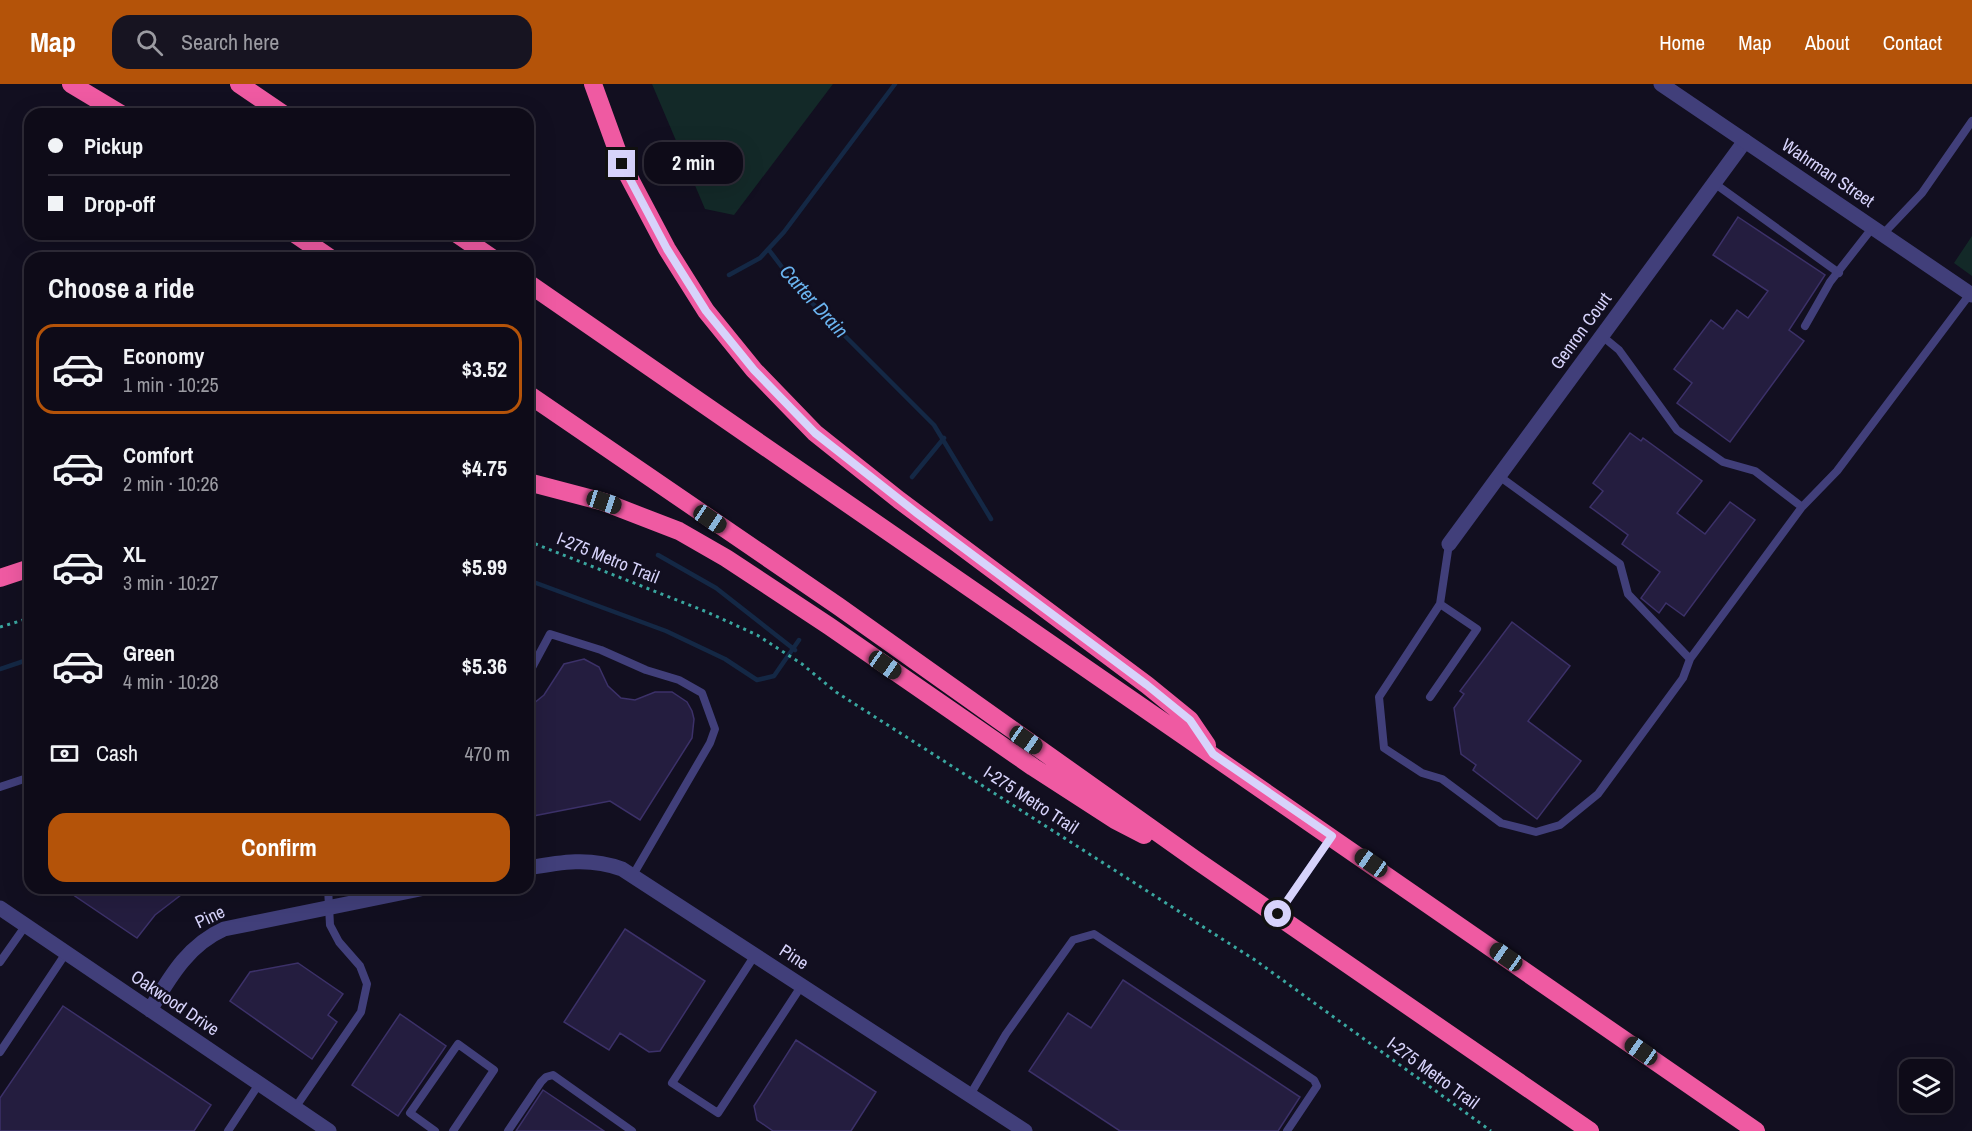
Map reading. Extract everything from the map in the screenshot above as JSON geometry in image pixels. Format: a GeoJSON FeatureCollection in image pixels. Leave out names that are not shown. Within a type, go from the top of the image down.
{"type":"FeatureCollection","features":[{"type":"Feature","properties":{"kind":"highway"},"geometry":{"type":"LineString","coordinates":[[71,84],[111,108]]}},
{"type":"Feature","properties":{"kind":"highway"},"geometry":{"type":"LineString","coordinates":[[78,84],[112,108]]}},
{"type":"Feature","properties":{"kind":"highway"},"geometry":{"type":"LineString","coordinates":[[239,84],[274,108]]}},
{"type":"Feature","properties":{"kind":"highway"},"geometry":{"type":"LineString","coordinates":[[593,84],[622,164],[667,249],[706,311],[754,370],[815,433],[1190,720],[1213,754]]}},
{"type":"Feature","properties":{"kind":"highway"},"geometry":{"type":"LineString","coordinates":[[304,240],[321,252]]}},
{"type":"Feature","properties":{"kind":"highway"},"geometry":{"type":"LineString","coordinates":[[466,240],[483,252]]}},
{"type":"Feature","properties":{"kind":"highway"},"geometry":{"type":"LineString","coordinates":[[534,287],[1332,836],[1756,1131]]}},
{"type":"Feature","properties":{"kind":"highway"},"geometry":{"type":"LineString","coordinates":[[534,398],[837,606],[1196,860],[1278,914],[1590,1131]]}},
{"type":"Feature","properties":{"kind":"highway"},"geometry":{"type":"LineString","coordinates":[[534,484],[604,502],[679,531],[735,564],[1116,820],[1196,860]]}},
{"type":"Feature","properties":{"kind":"highway"},"geometry":{"type":"LineString","coordinates":[[0,578],[24,570]]}},
{"type":"Feature","properties":{"kind":"street","name":"Wahrman Street"},"geometry":{"type":"LineString","coordinates":[[1661,84],[1971,295]]}},
{"type":"Feature","properties":{"kind":"street","name":"Genron Court"},"geometry":{"type":"LineString","coordinates":[[1449,544],[1745,141]]}},
{"type":"Feature","properties":{"kind":"street","name":"Pine"},"geometry":{"type":"LineString","coordinates":[[534,867],[583,860],[611,865],[633,875],[1025,1131]]}},
{"type":"Feature","properties":{"kind":"street","name":"Pine"},"geometry":{"type":"LineString","coordinates":[[150,1010],[190,951],[209,936],[247,922],[393,894]]}},
{"type":"Feature","properties":{"kind":"street","name":"Oakwood Drive"},"geometry":{"type":"LineString","coordinates":[[0,908],[329,1131]]}},
{"type":"Feature","properties":{"kind":"lane"},"geometry":{"type":"LineString","coordinates":[[1805,326],[1830,282],[1878,231],[1922,193],[1972,121]]}},
{"type":"Feature","properties":{"kind":"lane"},"geometry":{"type":"LineString","coordinates":[[1714,183],[1839,273]]}},
{"type":"Feature","properties":{"kind":"lane"},"geometry":{"type":"LineString","coordinates":[[1449,544],[1440,604],[1379,697],[1384,748],[1422,772],[1442,779],[1501,823],[1536,832],[1560,825],[1598,794],[1683,678],[1690,659],[1802,507],[1837,471],[1971,295]]}},
{"type":"Feature","properties":{"kind":"lane"},"geometry":{"type":"LineString","coordinates":[[1602,336],[1618,350],[1677,430],[1723,462],[1755,471],[1802,507]]}},
{"type":"Feature","properties":{"kind":"lane"},"geometry":{"type":"LineString","coordinates":[[1499,476],[1620,564],[1628,594],[1690,659]]}},
{"type":"Feature","properties":{"kind":"lane"},"geometry":{"type":"LineString","coordinates":[[1430,697],[1477,629],[1440,604]]}},
{"type":"Feature","properties":{"kind":"lane"},"geometry":{"type":"LineString","coordinates":[[534,664],[550,634],[679,680],[702,693],[715,729],[710,743],[633,875]]}},
{"type":"Feature","properties":{"kind":"lane"},"geometry":{"type":"LineString","coordinates":[[0,787],[24,779]]}},
{"type":"Feature","properties":{"kind":"lane"},"geometry":{"type":"LineString","coordinates":[[1278,914],[1332,836]]}},
{"type":"Feature","properties":{"kind":"lane"},"geometry":{"type":"LineString","coordinates":[[295,1108],[362,1012],[367,984],[360,966],[339,942],[330,925],[329,894]]}},
{"type":"Feature","properties":{"kind":"lane"},"geometry":{"type":"LineString","coordinates":[[0,962],[26,925]]}},
{"type":"Feature","properties":{"kind":"lane"},"geometry":{"type":"LineString","coordinates":[[970,1095],[1006,1034],[1073,940],[1094,934],[1314,1080],[1317,1086],[1287,1131]]}},
{"type":"Feature","properties":{"kind":"lane"},"geometry":{"type":"LineString","coordinates":[[0,1052],[66,953]]}},
{"type":"Feature","properties":{"kind":"lane"},"geometry":{"type":"LineString","coordinates":[[755,955],[672,1083],[718,1113],[802,986]]}},
{"type":"Feature","properties":{"kind":"lane"},"geometry":{"type":"LineString","coordinates":[[432,1130],[410,1113],[458,1044],[494,1070],[453,1131]]}},
{"type":"Feature","properties":{"kind":"lane"},"geometry":{"type":"LineString","coordinates":[[508,1131],[541,1082],[553,1075],[632,1131]]}},
{"type":"Feature","properties":{"kind":"lane"},"geometry":{"type":"LineString","coordinates":[[228,1131],[259,1084]]}},
{"type":"Feature","properties":{"kind":"path","name":"I-275 Metro Trail"},"geometry":{"type":"LineString","coordinates":[[534,543],[707,612],[757,635],[802,664],[836,692],[1255,960],[1491,1131]]}},
{"type":"Feature","properties":{"kind":"path"},"geometry":{"type":"LineString","coordinates":[[0,627],[24,620]]}},
{"type":"Feature","properties":{"kind":"green space"},"geometry":{"type":"Polygon","coordinates":[[[652,84],[833,84],[734,215],[705,209],[652,84]]]}},
{"type":"Feature","properties":{"kind":"green space"},"geometry":{"type":"Polygon","coordinates":[[[1972,236],[1972,276],[1954,263],[1972,236]]]}},
{"type":"Feature","properties":{"kind":"building"},"geometry":{"type":"Polygon","coordinates":[[[1738,217],[1825,275],[1789,330],[1804,341],[1730,442],[1677,403],[1692,383],[1674,369],[1711,320],[1723,329],[1737,310],[1748,318],[1768,291],[1713,255],[1738,217]]]}},
{"type":"Feature","properties":{"kind":"building"},"geometry":{"type":"Polygon","coordinates":[[[1630,433],[1641,441],[1643,438],[1702,481],[1677,513],[1705,534],[1730,502],[1755,520],[1684,616],[1666,603],[1659,613],[1641,598],[1660,572],[1622,544],[1628,535],[1590,507],[1603,491],[1593,483],[1630,433]]]}},
{"type":"Feature","properties":{"kind":"building"},"geometry":{"type":"Polygon","coordinates":[[[1512,622],[1570,666],[1528,721],[1581,761],[1537,819],[1473,770],[1476,765],[1461,754],[1454,708],[1464,694],[1460,691],[1512,622]]]}},
{"type":"Feature","properties":{"kind":"building"},"geometry":{"type":"Polygon","coordinates":[[[584,659],[599,667],[608,686],[621,698],[635,700],[655,692],[672,692],[687,702],[692,711],[694,719],[692,738],[640,820],[610,801],[534,816],[534,703],[544,695],[564,664],[584,659]]]}},
{"type":"Feature","properties":{"kind":"building"},"geometry":{"type":"Polygon","coordinates":[[[72,894],[182,894],[155,915],[137,938],[72,894]]]}},
{"type":"Feature","properties":{"kind":"building"},"geometry":{"type":"Polygon","coordinates":[[[625,929],[705,981],[660,1051],[649,1052],[620,1033],[609,1050],[564,1022],[625,929]]]}},
{"type":"Feature","properties":{"kind":"building"},"geometry":{"type":"Polygon","coordinates":[[[298,963],[343,994],[328,1015],[337,1022],[312,1059],[230,1001],[250,972],[298,963]]]}},
{"type":"Feature","properties":{"kind":"building"},"geometry":{"type":"Polygon","coordinates":[[[1123,980],[1300,1097],[1278,1131],[1120,1131],[1029,1071],[1068,1013],[1091,1028],[1123,980]]]}},
{"type":"Feature","properties":{"kind":"building"},"geometry":{"type":"Polygon","coordinates":[[[63,1006],[211,1105],[194,1131],[0,1131],[0,1098],[63,1006]]]}},
{"type":"Feature","properties":{"kind":"building"},"geometry":{"type":"Polygon","coordinates":[[[400,1014],[446,1046],[398,1116],[352,1085],[400,1014]]]}},
{"type":"Feature","properties":{"kind":"building"},"geometry":{"type":"Polygon","coordinates":[[[796,1040],[876,1092],[851,1131],[773,1131],[757,1120],[754,1106],[796,1040]]]}},
{"type":"Feature","properties":{"kind":"building"},"geometry":{"type":"Polygon","coordinates":[[[543,1090],[604,1131],[516,1131],[543,1090]]]}},
{"type":"Feature","properties":{"kind":"waterway","name":"Carter Drain"},"geometry":{"type":"LineString","coordinates":[[729,275],[760,258],[784,232],[895,84]]}},
{"type":"Feature","properties":{"kind":"waterway","name":"Carter Drain"},"geometry":{"type":"LineString","coordinates":[[769,250],[800,291],[934,425],[991,519]]}},
{"type":"Feature","properties":{"kind":"waterway","name":"Carter Drain"},"geometry":{"type":"LineString","coordinates":[[912,477],[944,438]]}},
{"type":"Feature","properties":{"kind":"waterway"},"geometry":{"type":"LineString","coordinates":[[658,555],[716,588],[795,650]]}},
{"type":"Feature","properties":{"kind":"waterway","name":"Carter Drain"},"geometry":{"type":"LineString","coordinates":[[534,582],[666,631],[725,659],[757,680],[774,676],[799,640]]}},
{"type":"Feature","properties":{"kind":"waterway","name":"Carter Drain"},"geometry":{"type":"LineString","coordinates":[[0,669],[24,661]]}},
{"type":"Feature","properties":{"kind":"route"},"geometry":{"type":"LineString","coordinates":[[622,164],[667,249],[706,311],[754,370],[815,433],[918,514],[1147,685],[1190,720],[1213,754],[1332,836],[1278,914]]}}]}
